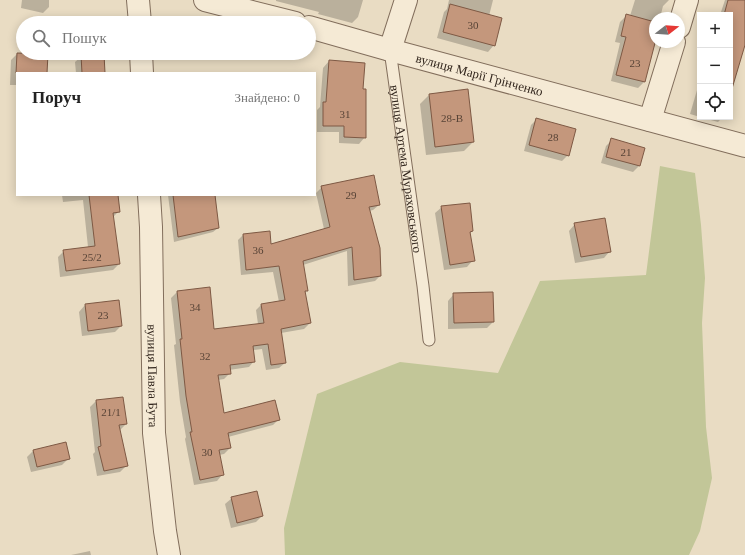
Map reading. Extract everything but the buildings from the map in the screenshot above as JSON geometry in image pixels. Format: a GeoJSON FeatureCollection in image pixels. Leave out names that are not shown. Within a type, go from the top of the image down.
{"type":"FeatureCollection","features":[{"type":"Feature","properties":{"kind":"street"},"geometry":{"type":"LineString","coordinates":[[138,0],[139,16]]}},
{"type":"Feature","properties":{"kind":"street"},"geometry":{"type":"LineString","coordinates":[[205,0],[268,16]]}},
{"type":"Feature","properties":{"kind":"street","name":"вулиця Артема Мураховського"},"geometry":{"type":"LineString","coordinates":[[390,50],[406,0]]}},
{"type":"Feature","properties":{"kind":"street"},"geometry":{"type":"LineString","coordinates":[[684,12],[688,0]]}},
{"type":"Feature","properties":{"kind":"street","name":"вулиця Марії Грінченко"},"geometry":{"type":"LineString","coordinates":[[316,29],[745,146]]}},
{"type":"Feature","properties":{"kind":"street"},"geometry":{"type":"LineString","coordinates":[[650,120],[672,48]]}},
{"type":"Feature","properties":{"kind":"street"},"geometry":{"type":"LineString","coordinates":[[141,60],[142,72]]}},
{"type":"Feature","properties":{"kind":"street","name":"вулиця Павла Бута"},"geometry":{"type":"LineString","coordinates":[[149,196],[154,433],[164,531],[169,555]]}},
{"type":"Feature","properties":{"kind":"lane","name":"вулиця Артема Мураховського"},"geometry":{"type":"LineString","coordinates":[[390,50],[429,340]]}},
{"type":"Feature","properties":{"kind":"green space"},"geometry":{"type":"Polygon","coordinates":[[[660,166],[695,173],[705,278],[702,323],[706,427],[712,478],[700,531],[689,555],[285,555],[284,528],[317,394],[400,362],[498,373],[540,281],[646,275],[660,166]]]}}]}
